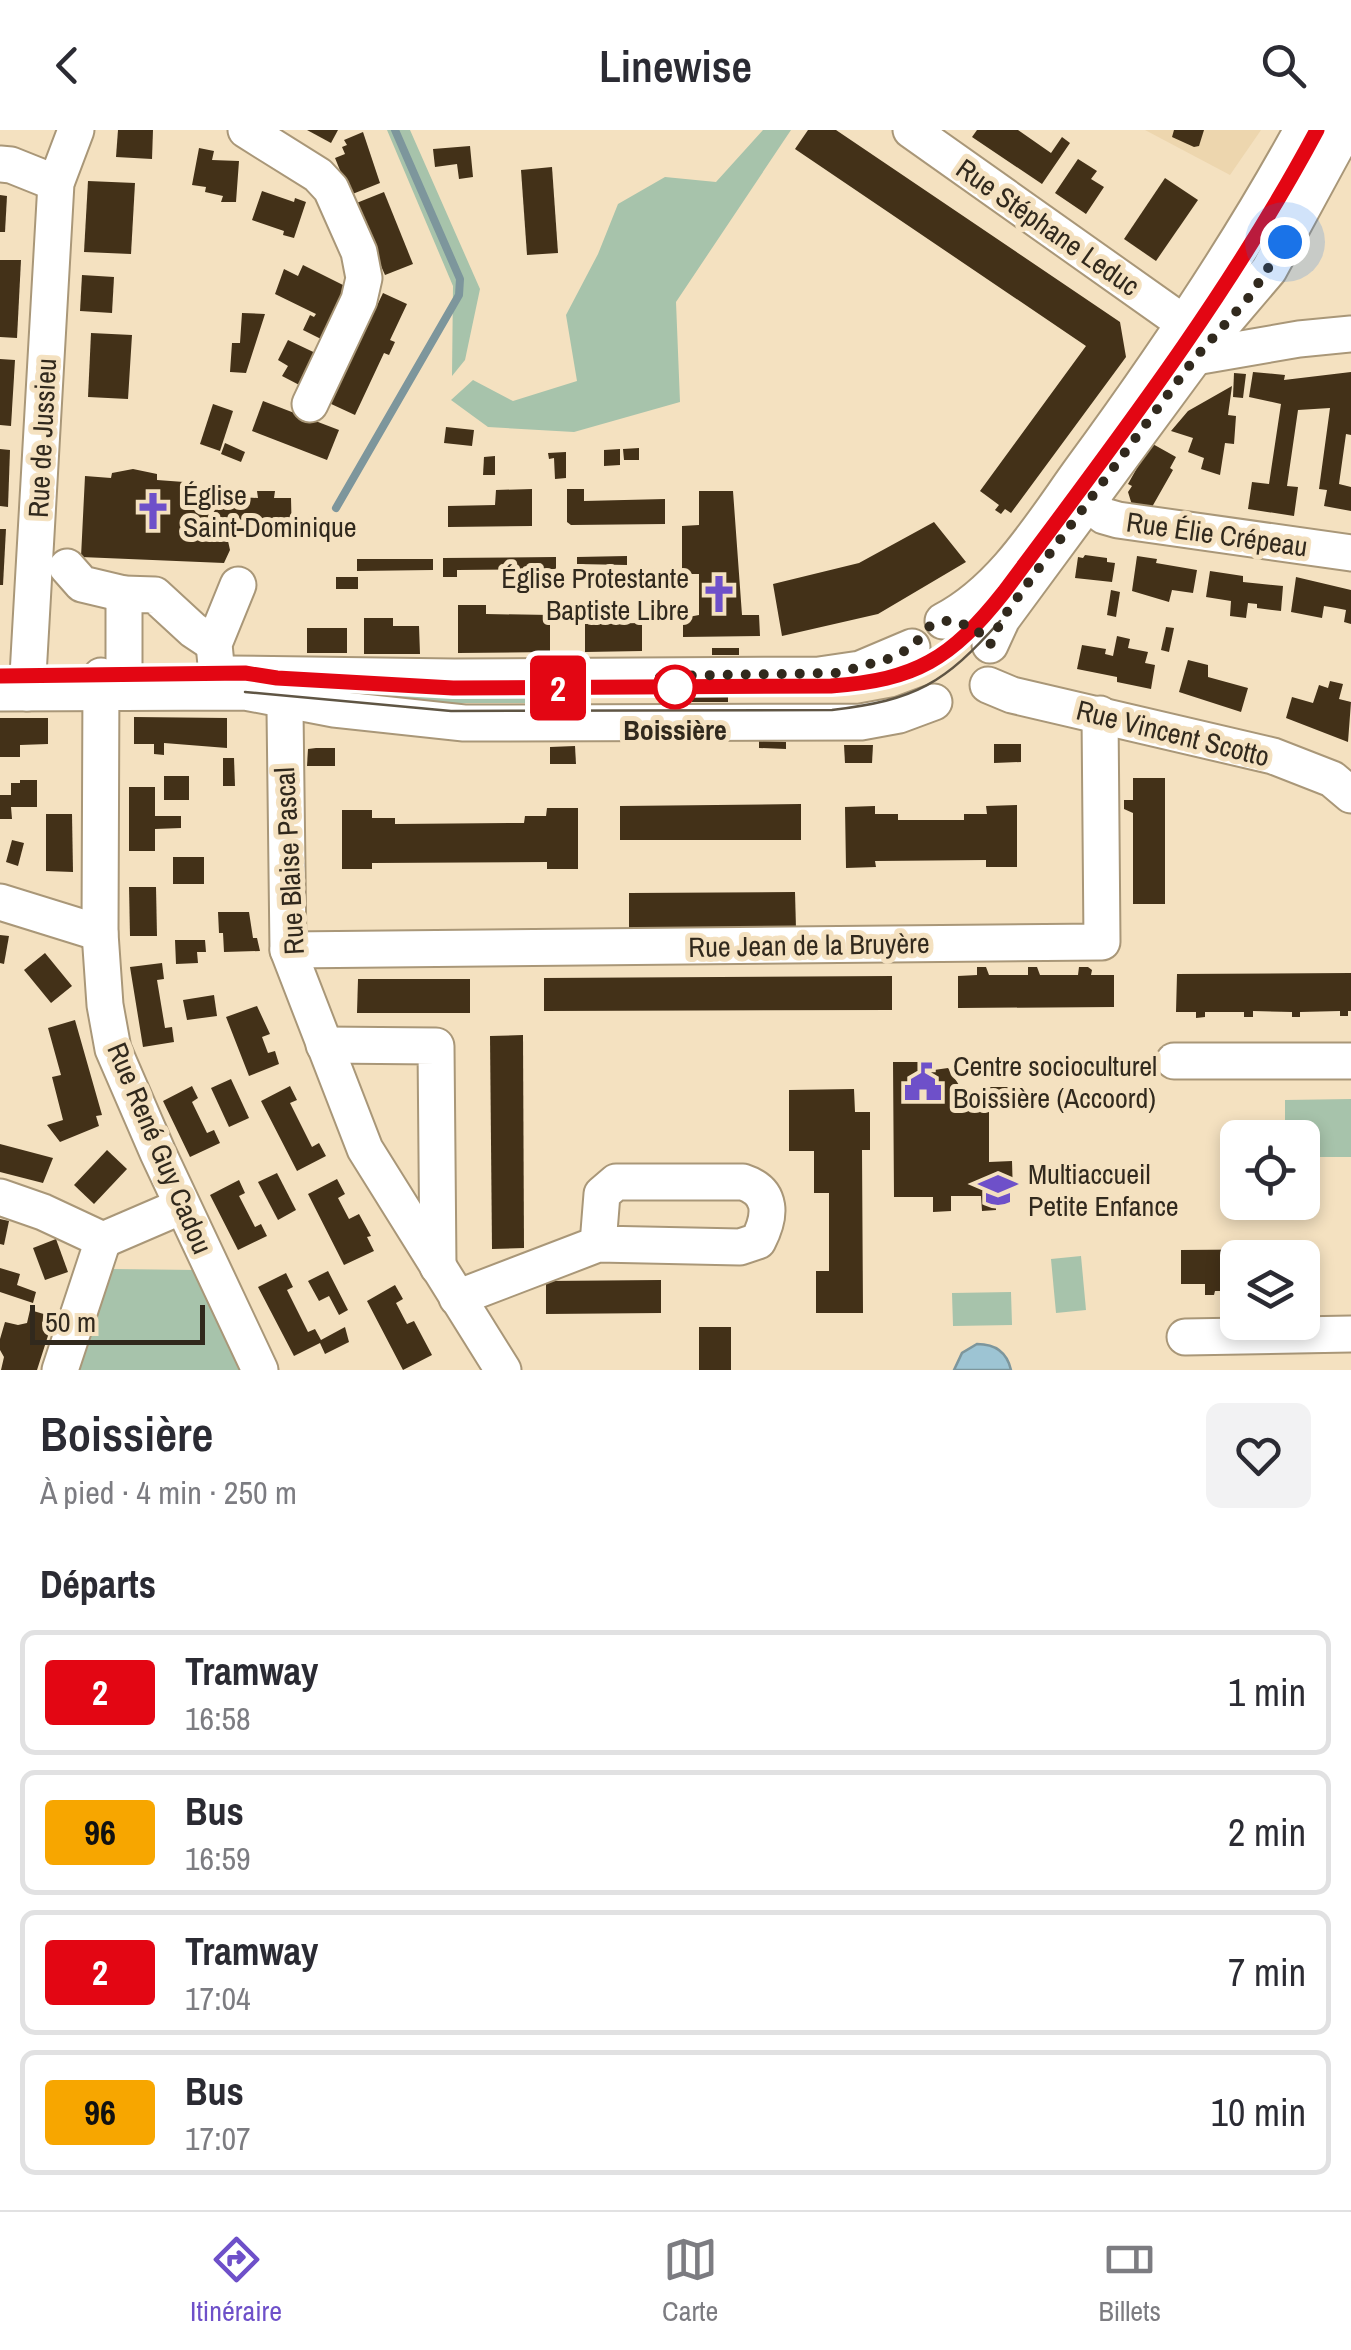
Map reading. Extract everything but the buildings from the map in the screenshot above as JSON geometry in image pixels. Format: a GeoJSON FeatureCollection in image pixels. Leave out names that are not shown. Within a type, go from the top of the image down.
{"type":"FeatureCollection","features":[{"type":"Feature","properties":{"kind":"street","name":"Rue de Jussieu"},"geometry":{"type":"LineString","coordinates":[[14,685],[56,182],[76,130]]}},
{"type":"Feature","properties":{"kind":"street"},"geometry":{"type":"LineString","coordinates":[[246,130],[318,175],[331,190],[359,252],[364,278],[359,300],[310,404]]}},
{"type":"Feature","properties":{"kind":"street","name":"Rue Stéphane Leduc"},"geometry":{"type":"LineString","coordinates":[[911,130],[1190,341]]}},
{"type":"Feature","properties":{"kind":"street"},"geometry":{"type":"LineString","coordinates":[[1302,130],[1190,341],[1087,503],[996,632],[994,668],[988,684],[966,704],[934,702],[920,692],[911,677],[912,647],[925,630],[966,610],[1009,566],[1190,341],[1250,296],[1269,270],[1345,130]]}},
{"type":"Feature","properties":{"kind":"street"},"geometry":{"type":"LineString","coordinates":[[0,164],[56,182]]}},
{"type":"Feature","properties":{"kind":"street"},"geometry":{"type":"LineString","coordinates":[[1250,296],[1264,323],[1278,333],[1300,339]]}},
{"type":"Feature","properties":{"kind":"street"},"geometry":{"type":"LineString","coordinates":[[1190,341],[1351,334]]}},
{"type":"Feature","properties":{"kind":"street","name":"Rue Élie Crépeau"},"geometry":{"type":"LineString","coordinates":[[1087,503],[1104,516],[1118,520],[1351,553]]}},
{"type":"Feature","properties":{"kind":"street"},"geometry":{"type":"LineString","coordinates":[[67,568],[82,584],[124,594],[156,595],[246,676],[403,718],[464,723],[861,722],[899,715],[934,702]]}},
{"type":"Feature","properties":{"kind":"street"},"geometry":{"type":"LineString","coordinates":[[238,585],[246,676]]}},
{"type":"Feature","properties":{"kind":"street","name":"Rue René Guy Cadou"},"geometry":{"type":"LineString","coordinates":[[124,594],[109,681],[100,933],[105,1005],[113,1049],[260,1370]]}},
{"type":"Feature","properties":{"kind":"street"},"geometry":{"type":"LineString","coordinates":[[943,622],[968,624],[982,633],[996,632]]}},
{"type":"Feature","properties":{"kind":"street"},"geometry":{"type":"LineString","coordinates":[[14,685],[246,676],[819,675],[860,669],[912,647]]}},
{"type":"Feature","properties":{"kind":"street","name":"Rue Blaise Pascal"},"geometry":{"type":"LineString","coordinates":[[246,676],[288,950],[365,1150],[503,1370]]}},
{"type":"Feature","properties":{"kind":"street","name":"Rue Vincent Scotto"},"geometry":{"type":"LineString","coordinates":[[988,684],[1012,695],[1273,756],[1332,780],[1351,795]]}},
{"type":"Feature","properties":{"kind":"street","name":"Rue Jean de la Bruyère"},"geometry":{"type":"LineString","coordinates":[[288,950],[1102,942],[1100,714]]}},
{"type":"Feature","properties":{"kind":"street"},"geometry":{"type":"LineString","coordinates":[[1351,806],[1351,824]]}},
{"type":"Feature","properties":{"kind":"street"},"geometry":{"type":"LineString","coordinates":[[0,902],[100,933]]}},
{"type":"Feature","properties":{"kind":"street"},"geometry":{"type":"LineString","coordinates":[[324,1045],[436,1046],[438,1266]]}},
{"type":"Feature","properties":{"kind":"street"},"geometry":{"type":"LineString","coordinates":[[1174,1061],[1351,1061]]}},
{"type":"Feature","properties":{"kind":"street"},"geometry":{"type":"LineString","coordinates":[[0,1197],[103,1240],[182,1206]]}},
{"type":"Feature","properties":{"kind":"street"},"geometry":{"type":"LineString","coordinates":[[60,1370],[103,1240]]}},
{"type":"Feature","properties":{"kind":"street"},"geometry":{"type":"LineString","coordinates":[[457,1298],[598,1244]]}},
{"type":"Feature","properties":{"kind":"street"},"geometry":{"type":"LineString","coordinates":[[1185,1337],[1351,1334]]}},
{"type":"Feature","properties":{"kind":"shaded area"},"geometry":{"type":"Polygon","coordinates":[[[1145,130],[1261,130],[1230,175],[1145,130]]]}},
{"type":"Feature","properties":{"kind":"green space"},"geometry":{"type":"Polygon","coordinates":[[[387,130],[410,130],[480,289],[465,360],[452,376],[453,286],[387,130]]]}},
{"type":"Feature","properties":{"kind":"green space"},"geometry":{"type":"Polygon","coordinates":[[[763,130],[791,130],[676,302],[680,402],[574,432],[488,427],[451,400],[473,380],[513,401],[577,381],[566,315],[598,254],[618,204],[665,177],[716,182],[763,130]]]}},
{"type":"Feature","properties":{"kind":"green space"},"geometry":{"type":"Polygon","coordinates":[[[348,693],[575,693],[575,703],[446,703],[348,693]]]}},
{"type":"Feature","properties":{"kind":"green space"},"geometry":{"type":"Polygon","coordinates":[[[1351,1099],[1351,1157],[1320,1157],[1320,1120],[1285,1120],[1285,1100],[1351,1099]]]}},
{"type":"Feature","properties":{"kind":"green space"},"geometry":{"type":"Polygon","coordinates":[[[1081,1256],[1086,1310],[1056,1313],[1051,1259],[1081,1256]]]}},
{"type":"Feature","properties":{"kind":"green space"},"geometry":{"type":"Polygon","coordinates":[[[112,1269],[198,1270],[250,1370],[75,1370],[112,1269]]]}},
{"type":"Feature","properties":{"kind":"green space"},"geometry":{"type":"Polygon","coordinates":[[[1011,1292],[1012,1325],[953,1326],[952,1293],[1011,1292]]]}},
{"type":"Feature","properties":{"kind":"water"},"geometry":{"type":"Polygon","coordinates":[[[977,1344],[1000,1350],[1011,1370],[954,1370],[962,1353],[977,1344]]]}},
{"type":"Feature","properties":{"kind":"waterway"},"geometry":{"type":"LineString","coordinates":[[336,508],[459,295],[460,279],[395,130]]}},
{"type":"Feature","properties":{"kind":"tram line"},"geometry":{"type":"LineString","coordinates":[[245,673],[277,679],[453,688],[831,686],[886,679],[930,662],[967,634],[1004,593],[1128,424],[1246,251],[1317,130]]}},
{"type":"Feature","properties":{"kind":"tram line","name":"2"},"geometry":{"type":"LineString","coordinates":[[0,676],[245,673],[453,688],[831,686],[900,677],[945,654],[981,622],[1004,592],[1206,316],[1270,216],[1317,130]]}},
{"type":"Feature","properties":{"kind":"tram line"},"geometry":{"type":"LineString","coordinates":[[245,692],[451,711],[832,710],[886,701],[926,685],[962,660],[1000,621]]}},
{"type":"Feature","properties":{"kind":"place","name":"Église Saint-Dominique"},"geometry":{"type":"Point","coordinates":[153,511]}},
{"type":"Feature","properties":{"kind":"place","name":"Église Protestante Baptiste Libre"},"geometry":{"type":"Point","coordinates":[719,594]}},
{"type":"Feature","properties":{"kind":"place","name":"Boissière"},"geometry":{"type":"Point","coordinates":[675,687]}},
{"type":"Feature","properties":{"kind":"place","name":"Centre socioculturel Boissière (Accoord)"},"geometry":{"type":"Point","coordinates":[923,1082]}},
{"type":"Feature","properties":{"kind":"place","name":"Multiaccueil Petite Enfance"},"geometry":{"type":"Point","coordinates":[998,1190]}},
{"type":"Feature","properties":{"kind":"route"},"geometry":{"type":"LineString","coordinates":[[675,687],[658,676],[819,675],[860,669],[912,647],[930,626],[950,620],[975,628],[990,645],[1002,619],[1033,576],[1195,358],[1250,296],[1285,242]]}}]}
